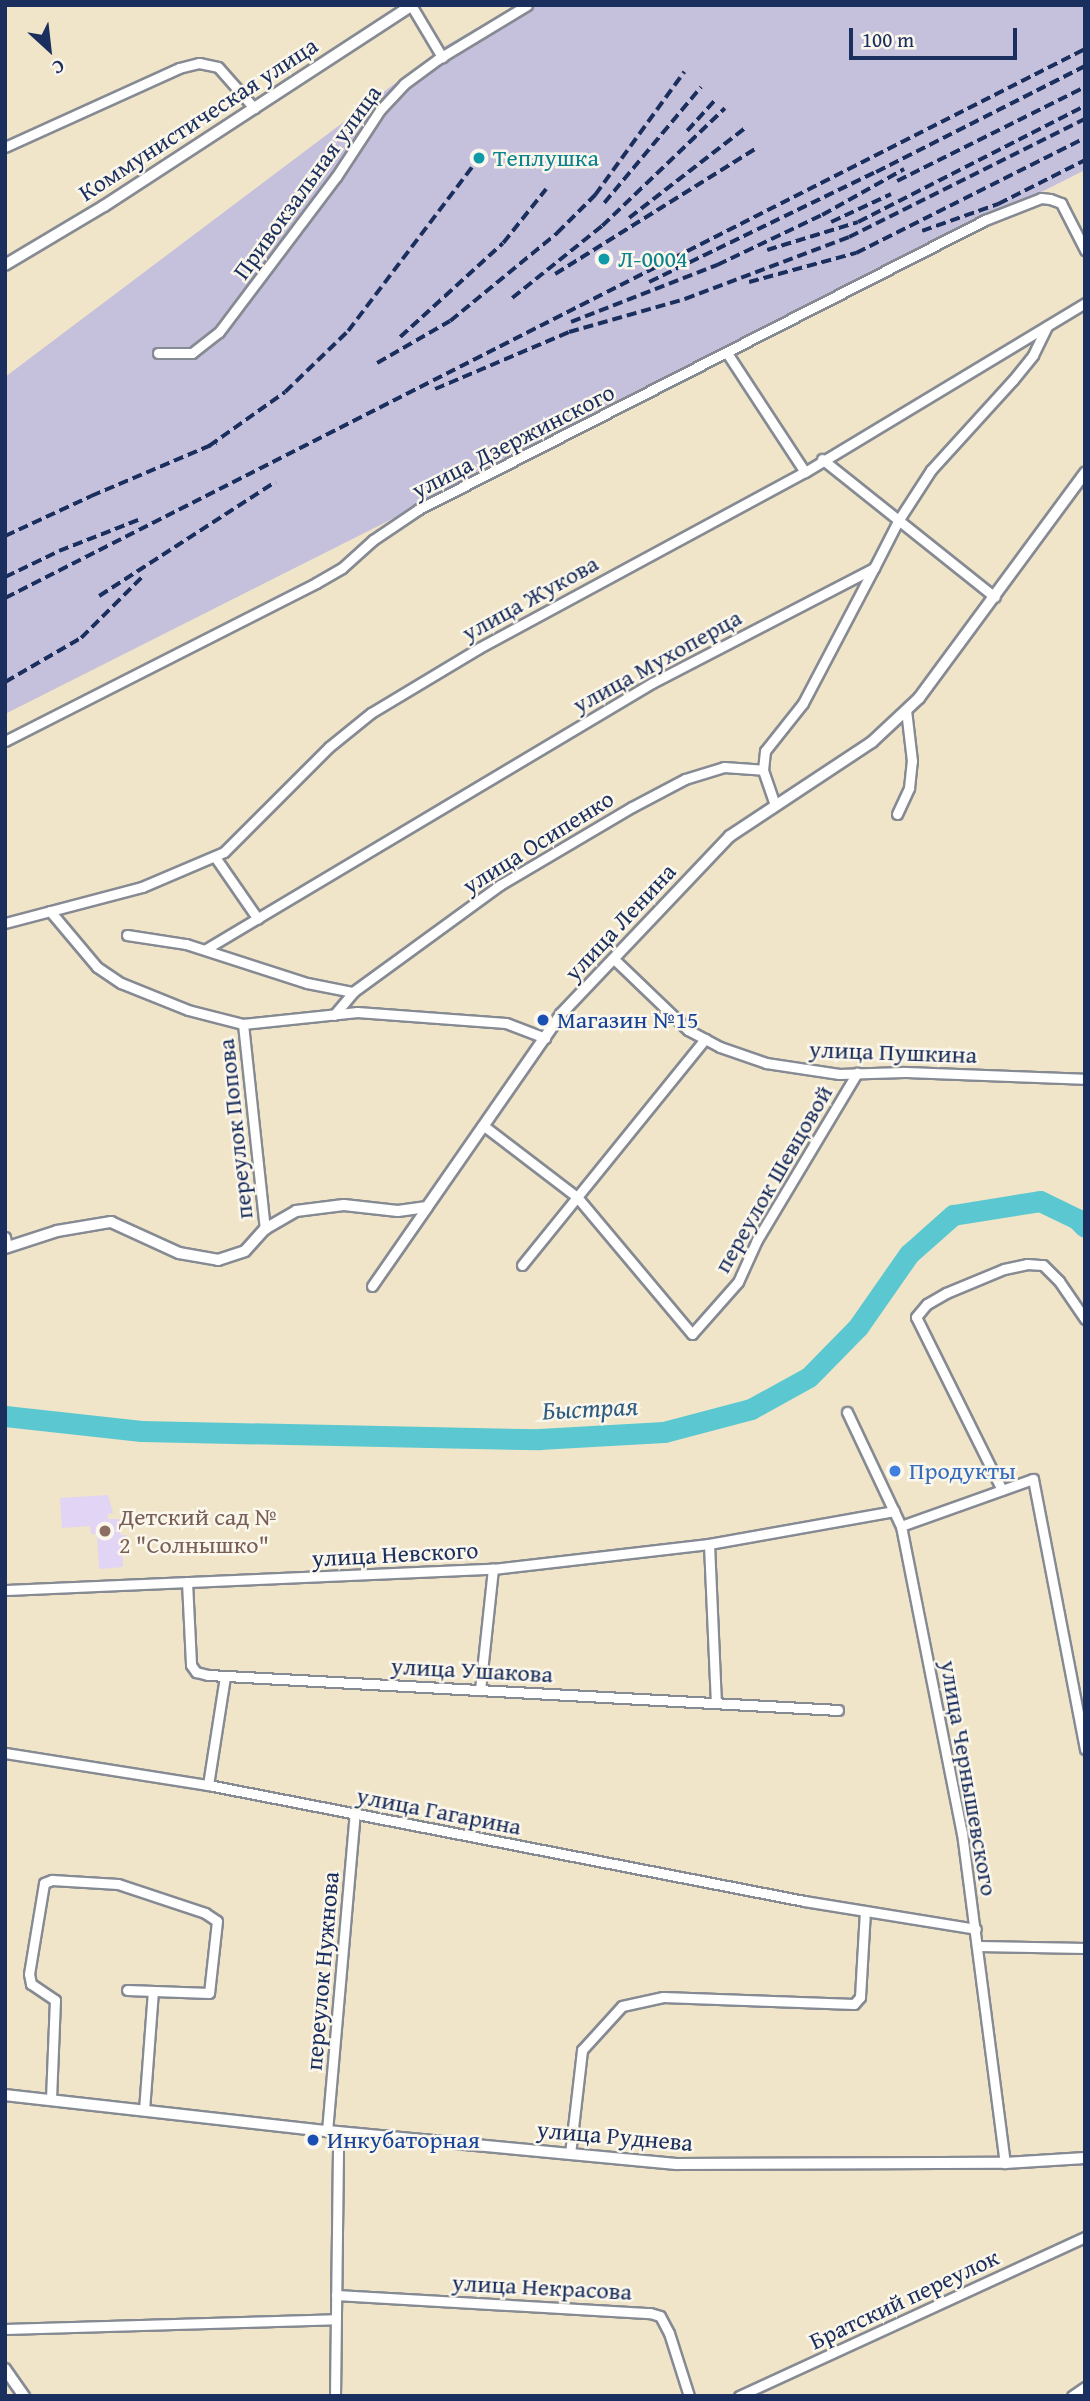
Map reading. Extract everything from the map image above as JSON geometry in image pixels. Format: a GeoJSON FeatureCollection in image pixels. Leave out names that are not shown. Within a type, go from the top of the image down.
{"type":"FeatureCollection","features":[{"type":"Feature","properties":{"kind":"street"},"geometry":{"type":"LineString","coordinates":[[411,5],[442,57]]}},
{"type":"Feature","properties":{"kind":"street","name":"Коммунистическая улица"},"geometry":{"type":"LineString","coordinates":[[5,265],[104,206],[411,5]]}},
{"type":"Feature","properties":{"kind":"street","name":"Привокзальная улица"},"geometry":{"type":"LineString","coordinates":[[158,353],[192,353],[219,332],[336,177],[380,110],[404,84],[442,57],[527,5]]}},
{"type":"Feature","properties":{"kind":"street"},"geometry":{"type":"LineString","coordinates":[[5,147],[180,68],[200,63],[218,67],[254,108]]}},
{"type":"Feature","properties":{"kind":"street","name":"улица Дзержинского"},"geometry":{"type":"LineString","coordinates":[[5,741],[316,583],[342,568],[373,540],[419,509],[985,219],[1041,198],[1050,199],[1061,203],[1085,250]]}},
{"type":"Feature","properties":{"kind":"street","name":"улица Жукова"},"geometry":{"type":"LineString","coordinates":[[5,923],[142,887],[215,857],[253,826],[329,747],[371,713],[479,648],[805,471],[822,458],[1085,303]]}},
{"type":"Feature","properties":{"kind":"street"},"geometry":{"type":"LineString","coordinates":[[775,805],[762,770],[765,751],[803,703],[898,521],[931,470],[1033,355],[1047,326]]}},
{"type":"Feature","properties":{"kind":"street"},"geometry":{"type":"LineString","coordinates":[[727,353],[805,471]]}},
{"type":"Feature","properties":{"kind":"street"},"geometry":{"type":"LineString","coordinates":[[822,458],[995,597]]}},
{"type":"Feature","properties":{"kind":"street","name":"улица Ленина"},"geometry":{"type":"LineString","coordinates":[[372,1286],[561,1014],[730,836],[872,743],[906,710],[947,662],[1085,474]]}},
{"type":"Feature","properties":{"kind":"street","name":"улица Мухоперца"},"geometry":{"type":"LineString","coordinates":[[206,949],[652,683],[874,568]]}},
{"type":"Feature","properties":{"kind":"street"},"geometry":{"type":"LineString","coordinates":[[897,814],[909,788],[912,761],[906,710]]}},
{"type":"Feature","properties":{"kind":"street","name":"улица Осипенко"},"geometry":{"type":"LineString","coordinates":[[334,1015],[353,992],[500,885],[632,807],[685,779],[724,767],[762,770]]}},
{"type":"Feature","properties":{"kind":"street"},"geometry":{"type":"LineString","coordinates":[[215,857],[258,919]]}},
{"type":"Feature","properties":{"kind":"street"},"geometry":{"type":"LineString","coordinates":[[50,911],[97,967],[121,984],[188,1010],[243,1024],[357,1012],[506,1023],[545,1038]]}},
{"type":"Feature","properties":{"kind":"street"},"geometry":{"type":"LineString","coordinates":[[127,935],[206,949],[307,983],[353,992]]}},
{"type":"Feature","properties":{"kind":"street","name":"улица Пушкина"},"geometry":{"type":"LineString","coordinates":[[615,960],[688,1030],[765,1063],[839,1074],[904,1072],[1085,1079]]}},
{"type":"Feature","properties":{"kind":"street","name":"переулок Попова"},"geometry":{"type":"LineString","coordinates":[[243,1024],[265,1229]]}},
{"type":"Feature","properties":{"kind":"street"},"geometry":{"type":"LineString","coordinates":[[522,1265],[705,1039]]}},
{"type":"Feature","properties":{"kind":"street","name":"переулок Шевцовой"},"geometry":{"type":"LineString","coordinates":[[577,1197],[692,1334],[738,1282],[757,1241],[857,1073]]}},
{"type":"Feature","properties":{"kind":"street"},"geometry":{"type":"LineString","coordinates":[[484,1126],[577,1197]]}},
{"type":"Feature","properties":{"kind":"street"},"geometry":{"type":"LineString","coordinates":[[6,1244],[57,1231],[111,1222],[179,1253],[218,1260],[245,1251],[265,1229],[296,1211],[344,1205],[398,1211],[428,1207]]}},
{"type":"Feature","properties":{"kind":"street"},"geometry":{"type":"LineString","coordinates":[[1002,1490],[916,1317],[927,1304],[946,1293],[1004,1269],[1027,1264],[1043,1265],[1059,1281],[1085,1319]]}},
{"type":"Feature","properties":{"kind":"street","name":"улица Чернышевского"},"geometry":{"type":"LineString","coordinates":[[847,1412],[901,1525],[962,1833],[979,1946],[1005,2163]]}},
{"type":"Feature","properties":{"kind":"street"},"geometry":{"type":"LineString","coordinates":[[901,1525],[1033,1479],[1085,1749]]}},
{"type":"Feature","properties":{"kind":"street","name":"улица Невского"},"geometry":{"type":"LineString","coordinates":[[5,1590],[493,1569],[709,1544],[894,1511]]}},
{"type":"Feature","properties":{"kind":"street"},"geometry":{"type":"LineString","coordinates":[[709,1544],[716,1703]]}},
{"type":"Feature","properties":{"kind":"street","name":"улица Невского"},"geometry":{"type":"LineString","coordinates":[[480,1690],[493,1569]]}},
{"type":"Feature","properties":{"kind":"street","name":"улица Ушакова"},"geometry":{"type":"LineString","coordinates":[[187,1582],[191,1665],[196,1672],[225,1676],[838,1710]]}},
{"type":"Feature","properties":{"kind":"street"},"geometry":{"type":"LineString","coordinates":[[208,1786],[225,1676]]}},
{"type":"Feature","properties":{"kind":"street","name":"улица Гагарина"},"geometry":{"type":"LineString","coordinates":[[5,1753],[208,1786],[865,1911],[976,1929]]}},
{"type":"Feature","properties":{"kind":"street","name":"переулок Нужнова"},"geometry":{"type":"LineString","coordinates":[[335,2396],[333,2132],[355,1814]]}},
{"type":"Feature","properties":{"kind":"street"},"geometry":{"type":"LineString","coordinates":[[51,2099],[55,2000],[31,1984],[29,1974],[44,1883],[52,1880],[118,1884],[205,1913],[217,1921],[209,1993],[127,1990]]}},
{"type":"Feature","properties":{"kind":"street"},"geometry":{"type":"LineString","coordinates":[[569,2154],[582,2050],[622,2006],[663,1997],[854,2004],[860,1997],[865,1911]]}},
{"type":"Feature","properties":{"kind":"street"},"geometry":{"type":"LineString","coordinates":[[979,1946],[1085,1948]]}},
{"type":"Feature","properties":{"kind":"street"},"geometry":{"type":"LineString","coordinates":[[144,2110],[153,1991]]}},
{"type":"Feature","properties":{"kind":"street","name":"улица Руднева"},"geometry":{"type":"LineString","coordinates":[[5,2095],[333,2132],[676,2164],[1005,2163],[1085,2158]]}},
{"type":"Feature","properties":{"kind":"street","name":"Братский переулок"},"geometry":{"type":"LineString","coordinates":[[739,2396],[1085,2237]]}},
{"type":"Feature","properties":{"kind":"street","name":"улица Некрасова"},"geometry":{"type":"LineString","coordinates":[[336,2295],[650,2313],[660,2316],[669,2333],[688,2396]]}},
{"type":"Feature","properties":{"kind":"street"},"geometry":{"type":"LineString","coordinates":[[5,2329],[336,2319]]}},
{"type":"Feature","properties":{"kind":"street"},"geometry":{"type":"LineString","coordinates":[[5,2369],[24,2396]]}},
{"type":"Feature","properties":{"kind":"street"},"geometry":{"type":"LineString","coordinates":[[1072,2396],[1085,2387]]}},
{"type":"Feature","properties":{"kind":"shaded area"},"geometry":{"type":"Polygon","coordinates":[[[517,5],[1085,5],[1085,170],[5,714],[5,377],[442,48],[517,5]]]}},
{"type":"Feature","properties":{"kind":"shaded area","name":"Детский сад № 2 \"Солнышко\""},"geometry":{"type":"Polygon","coordinates":[[[108,1495],[113,1513],[108,1514],[108,1519],[120,1519],[120,1535],[126,1535],[127,1548],[122,1549],[123,1567],[99,1569],[97,1534],[91,1534],[90,1526],[62,1528],[60,1498],[108,1495]]]}},
{"type":"Feature","properties":{"kind":"waterway","name":"Быстрая"},"geometry":{"type":"LineString","coordinates":[[5,1416],[141,1431],[539,1439],[664,1432],[751,1409],[809,1377],[858,1327],[909,1254],[953,1215],[1040,1201],[1077,1219],[1085,1227]]}},
{"type":"Feature","properties":{"kind":"railway"},"geometry":{"type":"LineString","coordinates":[[5,598],[1085,49]]}},
{"type":"Feature","properties":{"kind":"railway"},"geometry":{"type":"LineString","coordinates":[[649,282],[876,172],[1085,66]]}},
{"type":"Feature","properties":{"kind":"railway"},"geometry":{"type":"LineString","coordinates":[[377,363],[450,321],[557,233],[595,195],[684,72]]}},
{"type":"Feature","properties":{"kind":"railway"},"geometry":{"type":"LineString","coordinates":[[604,203],[701,87]]}},
{"type":"Feature","properties":{"kind":"railway"},"geometry":{"type":"LineString","coordinates":[[897,181],[1085,87]]}},
{"type":"Feature","properties":{"kind":"railway"},"geometry":{"type":"LineString","coordinates":[[687,131],[715,100]]}},
{"type":"Feature","properties":{"kind":"railway"},"geometry":{"type":"LineString","coordinates":[[767,250],[858,222],[1085,106]]}},
{"type":"Feature","properties":{"kind":"railway"},"geometry":{"type":"LineString","coordinates":[[512,298],[602,226],[725,108]]}},
{"type":"Feature","properties":{"kind":"railway"},"geometry":{"type":"LineString","coordinates":[[435,389],[569,332],[685,299],[849,237],[1085,119]]}},
{"type":"Feature","properties":{"kind":"railway"},"geometry":{"type":"LineString","coordinates":[[629,218],[745,128]]}},
{"type":"Feature","properties":{"kind":"railway"},"geometry":{"type":"LineString","coordinates":[[749,282],[856,253],[1085,138]]}},
{"type":"Feature","properties":{"kind":"railway"},"geometry":{"type":"LineString","coordinates":[[555,274],[758,147]]}},
{"type":"Feature","properties":{"kind":"railway"},"geometry":{"type":"LineString","coordinates":[[922,231],[998,204],[1085,160]]}},
{"type":"Feature","properties":{"kind":"railway"},"geometry":{"type":"LineString","coordinates":[[209,446],[285,392],[348,331],[475,163]]}},
{"type":"Feature","properties":{"kind":"railway"},"geometry":{"type":"LineString","coordinates":[[571,322],[717,265],[822,215],[904,169]]}},
{"type":"Feature","properties":{"kind":"railway"},"geometry":{"type":"LineString","coordinates":[[400,337],[503,243],[546,189]]}},
{"type":"Feature","properties":{"kind":"railway"},"geometry":{"type":"LineString","coordinates":[[831,222],[891,194]]}},
{"type":"Feature","properties":{"kind":"railway"},"geometry":{"type":"LineString","coordinates":[[5,536],[216,443]]}},
{"type":"Feature","properties":{"kind":"railway"},"geometry":{"type":"LineString","coordinates":[[99,596],[275,482]]}},
{"type":"Feature","properties":{"kind":"railway"},"geometry":{"type":"LineString","coordinates":[[5,577],[59,551],[138,520]]}},
{"type":"Feature","properties":{"kind":"railway"},"geometry":{"type":"LineString","coordinates":[[5,682],[81,638],[142,577]]}},
{"type":"Feature","properties":{"kind":"place","name":"Теплушка"},"geometry":{"type":"Point","coordinates":[479,158]}},
{"type":"Feature","properties":{"kind":"place","name":"Л-0004"},"geometry":{"type":"Point","coordinates":[604,259]}},
{"type":"Feature","properties":{"kind":"place","name":"Магазин №15"},"geometry":{"type":"Point","coordinates":[543,1020]}},
{"type":"Feature","properties":{"kind":"place","name":"Продукты"},"geometry":{"type":"Point","coordinates":[895,1471]}},
{"type":"Feature","properties":{"kind":"place","name":"Детский сад № 2 \"Солнышко\""},"geometry":{"type":"Point","coordinates":[105,1531]}},
{"type":"Feature","properties":{"kind":"place","name":"Инкубаторная"},"geometry":{"type":"Point","coordinates":[313,2140]}}]}
